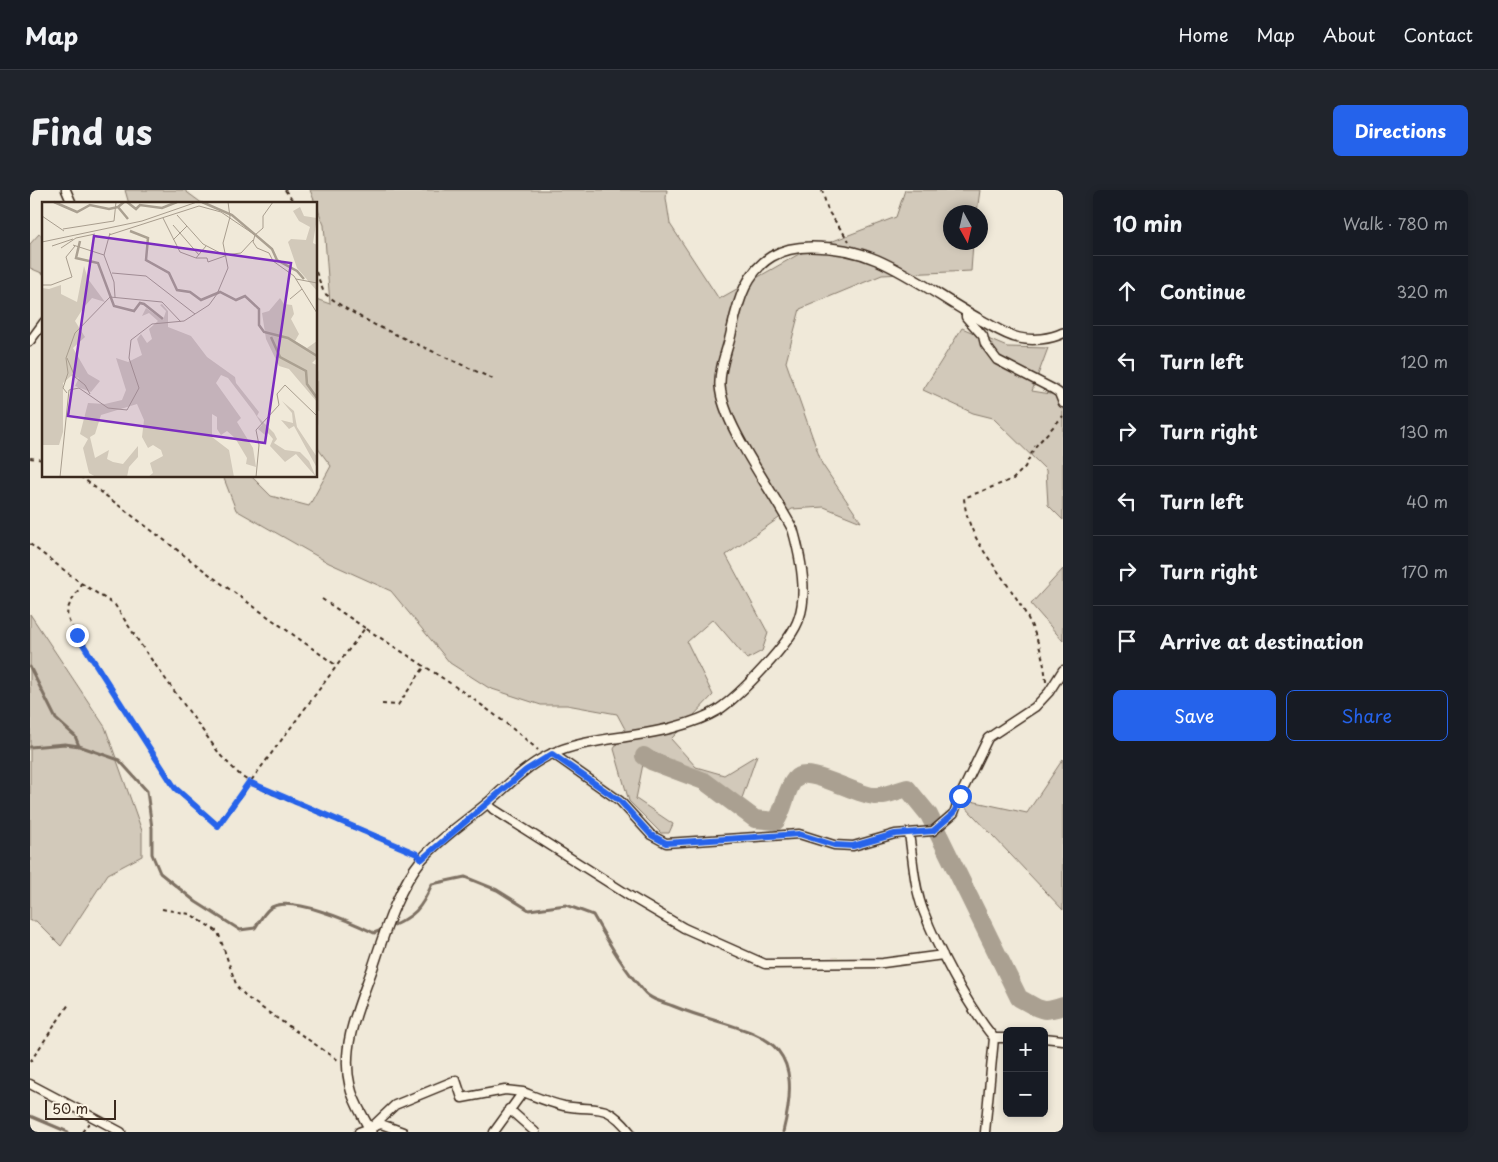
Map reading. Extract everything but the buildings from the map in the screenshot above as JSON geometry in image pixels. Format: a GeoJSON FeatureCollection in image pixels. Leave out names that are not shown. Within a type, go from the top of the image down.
{"type":"FeatureCollection","features":[{"type":"Feature","properties":{"kind":"street"},"geometry":{"type":"LineString","coordinates":[[66,190],[71,202]]}},
{"type":"Feature","properties":{"kind":"street"},"geometry":{"type":"LineString","coordinates":[[372,1129],[352,1095],[347,1064],[355,1014],[389,922],[408,882],[422,859],[526,770],[549,755],[565,748],[673,728],[700,719],[729,701],[763,668],[797,624],[801,610],[802,588],[793,530],[728,416],[721,393],[722,371],[743,290],[752,274],[781,250],[789,247],[823,247],[849,251],[866,255],[901,272],[966,312],[1017,337],[1039,339],[1063,333]]}},
{"type":"Feature","properties":{"kind":"street"},"geometry":{"type":"LineString","coordinates":[[966,312],[966,317],[983,336],[984,344],[997,360],[1053,389],[1059,393],[1063,403]]}},
{"type":"Feature","properties":{"kind":"street"},"geometry":{"type":"LineString","coordinates":[[30,341],[42,325]]}},
{"type":"Feature","properties":{"kind":"street"},"geometry":{"type":"LineString","coordinates":[[549,755],[620,801],[651,835],[666,843],[799,834],[834,845],[853,846],[885,836],[933,831],[954,813],[960,796],[988,738],[1021,718],[1048,693],[1063,670]]}},
{"type":"Feature","properties":{"kind":"street"},"geometry":{"type":"LineString","coordinates":[[488,803],[493,809],[633,898],[684,928],[765,964],[883,963],[943,955]]}},
{"type":"Feature","properties":{"kind":"street"},"geometry":{"type":"LineString","coordinates":[[909,834],[922,909],[943,955],[982,1023],[994,1038],[985,1132]]}},
{"type":"Feature","properties":{"kind":"street"},"geometry":{"type":"LineString","coordinates":[[994,1038],[1003,1038]]}},
{"type":"Feature","properties":{"kind":"street"},"geometry":{"type":"LineString","coordinates":[[1048,1038],[1063,1040]]}},
{"type":"Feature","properties":{"kind":"street"},"geometry":{"type":"LineString","coordinates":[[372,1129],[395,1105],[456,1080],[462,1098],[505,1090],[523,1092],[561,1105],[610,1112],[616,1115],[630,1132]]}},
{"type":"Feature","properties":{"kind":"street"},"geometry":{"type":"LineString","coordinates":[[30,1084],[121,1132]]}},
{"type":"Feature","properties":{"kind":"street"},"geometry":{"type":"LineString","coordinates":[[494,1132],[523,1092]]}},
{"type":"Feature","properties":{"kind":"street"},"geometry":{"type":"LineString","coordinates":[[509,1109],[535,1132]]}},
{"type":"Feature","properties":{"kind":"street"},"geometry":{"type":"LineString","coordinates":[[359,1132],[389,1126],[403,1132]]}},
{"type":"Feature","properties":{"kind":"path"},"geometry":{"type":"LineString","coordinates":[[285,190],[294,202]]}},
{"type":"Feature","properties":{"kind":"path"},"geometry":{"type":"LineString","coordinates":[[822,190],[828,212],[849,243],[849,251]]}},
{"type":"Feature","properties":{"kind":"path"},"geometry":{"type":"LineString","coordinates":[[318,278],[324,294],[342,307],[375,325],[494,379]]}},
{"type":"Feature","properties":{"kind":"path"},"geometry":{"type":"LineString","coordinates":[[1048,693],[1046,690],[1044,661],[1036,634],[1008,584],[975,538],[964,498],[1013,479],[1025,467],[1034,448],[1063,416]]}},
{"type":"Feature","properties":{"kind":"path"},"geometry":{"type":"LineString","coordinates":[[83,478],[218,581],[336,666]]}},
{"type":"Feature","properties":{"kind":"path"},"geometry":{"type":"LineString","coordinates":[[30,544],[81,583],[115,605],[141,645],[221,756],[249,782],[417,854],[422,859]]}},
{"type":"Feature","properties":{"kind":"path"},"geometry":{"type":"LineString","coordinates":[[81,583],[78,594],[67,608],[66,616],[175,788],[218,826],[365,628]]}},
{"type":"Feature","properties":{"kind":"path"},"geometry":{"type":"LineString","coordinates":[[322,599],[425,666],[513,727],[549,755]]}},
{"type":"Feature","properties":{"kind":"path"},"geometry":{"type":"LineString","coordinates":[[382,704],[398,705],[425,666]]}},
{"type":"Feature","properties":{"kind":"path"},"geometry":{"type":"LineString","coordinates":[[162,909],[190,914],[218,932],[237,987],[248,999],[335,1059],[347,1064]]}},
{"type":"Feature","properties":{"kind":"path"},"geometry":{"type":"LineString","coordinates":[[30,1062],[69,1004]]}},
{"type":"Feature","properties":{"kind":"shaded area"},"geometry":{"type":"Polygon","coordinates":[[[125,190],[184,190],[200,202],[128,202],[125,190]]]}},
{"type":"Feature","properties":{"kind":"shaded area"},"geometry":{"type":"Polygon","coordinates":[[[310,190],[667,190],[666,198],[670,224],[719,299],[799,254],[896,217],[905,190],[980,190],[978,205],[943,205],[943,250],[972,250],[971,271],[882,275],[800,309],[786,362],[822,464],[861,522],[824,507],[792,509],[726,555],[768,633],[762,651],[747,659],[713,619],[687,642],[713,695],[671,739],[696,767],[724,775],[757,755],[741,801],[705,776],[646,749],[636,799],[673,824],[669,833],[661,833],[629,801],[614,749],[625,729],[617,714],[567,705],[541,705],[489,688],[450,663],[391,591],[329,563],[236,510],[224,478],[253,478],[271,496],[309,506],[331,466],[318,449],[318,300],[330,304],[324,225],[318,210],[318,202],[315,202],[310,190]]]}},
{"type":"Feature","properties":{"kind":"shaded area"},"geometry":{"type":"Polygon","coordinates":[[[39,234],[42,236],[42,273],[30,268],[30,244],[39,234]]]}},
{"type":"Feature","properties":{"kind":"shaded area"},"geometry":{"type":"Polygon","coordinates":[[[962,328],[1007,347],[1048,348],[1032,391],[1063,396],[1063,520],[1048,505],[1046,470],[993,418],[973,413],[923,390],[962,328]]]}},
{"type":"Feature","properties":{"kind":"shaded area"},"geometry":{"type":"Polygon","coordinates":[[[1063,569],[1063,641],[1031,604],[1063,569]]]}},
{"type":"Feature","properties":{"kind":"shaded area"},"geometry":{"type":"Polygon","coordinates":[[[30,614],[105,727],[142,831],[142,856],[108,874],[61,946],[36,921],[30,921],[30,614]]]}},
{"type":"Feature","properties":{"kind":"shaded area"},"geometry":{"type":"Polygon","coordinates":[[[1063,759],[1063,910],[957,798],[1027,813],[1063,759]]]}},
{"type":"Feature","properties":{"kind":"waterway"},"geometry":{"type":"LineString","coordinates":[[30,667],[56,719],[75,736],[79,746]]}},
{"type":"Feature","properties":{"kind":"waterway"},"geometry":{"type":"LineString","coordinates":[[30,747],[65,744],[79,746],[119,760],[147,791],[152,828],[152,854],[160,873],[196,902],[240,930],[255,928],[269,909],[278,905],[291,905],[321,911],[374,933],[384,929]]}},
{"type":"Feature","properties":{"kind":"waterway"},"geometry":{"type":"LineString","coordinates":[[644,756],[651,761],[704,781],[755,819],[776,821],[792,783],[801,775],[810,775],[874,796],[886,795],[907,788],[929,815],[1019,998],[1045,1010],[1063,1006]]}},
{"type":"Feature","properties":{"kind":"waterway"},"geometry":{"type":"LineString","coordinates":[[390,927],[406,919],[416,911],[432,884],[465,877],[497,890],[529,910],[566,905],[593,915],[624,966],[647,995],[700,1016],[748,1031],[766,1040],[780,1053],[788,1071],[789,1097],[783,1132]]}},
{"type":"Feature","properties":{"kind":"waterway"},"geometry":{"type":"LineString","coordinates":[[30,1116],[68,1132]]}},
{"type":"Feature","properties":{"kind":"route"},"geometry":{"type":"LineString","coordinates":[[77,635],[128,718],[175,788],[218,826],[249,782],[417,854],[422,859],[537,761],[552,754],[620,801],[651,835],[666,843],[799,834],[834,845],[853,846],[895,834],[933,831],[954,813],[960,796]]}}]}
